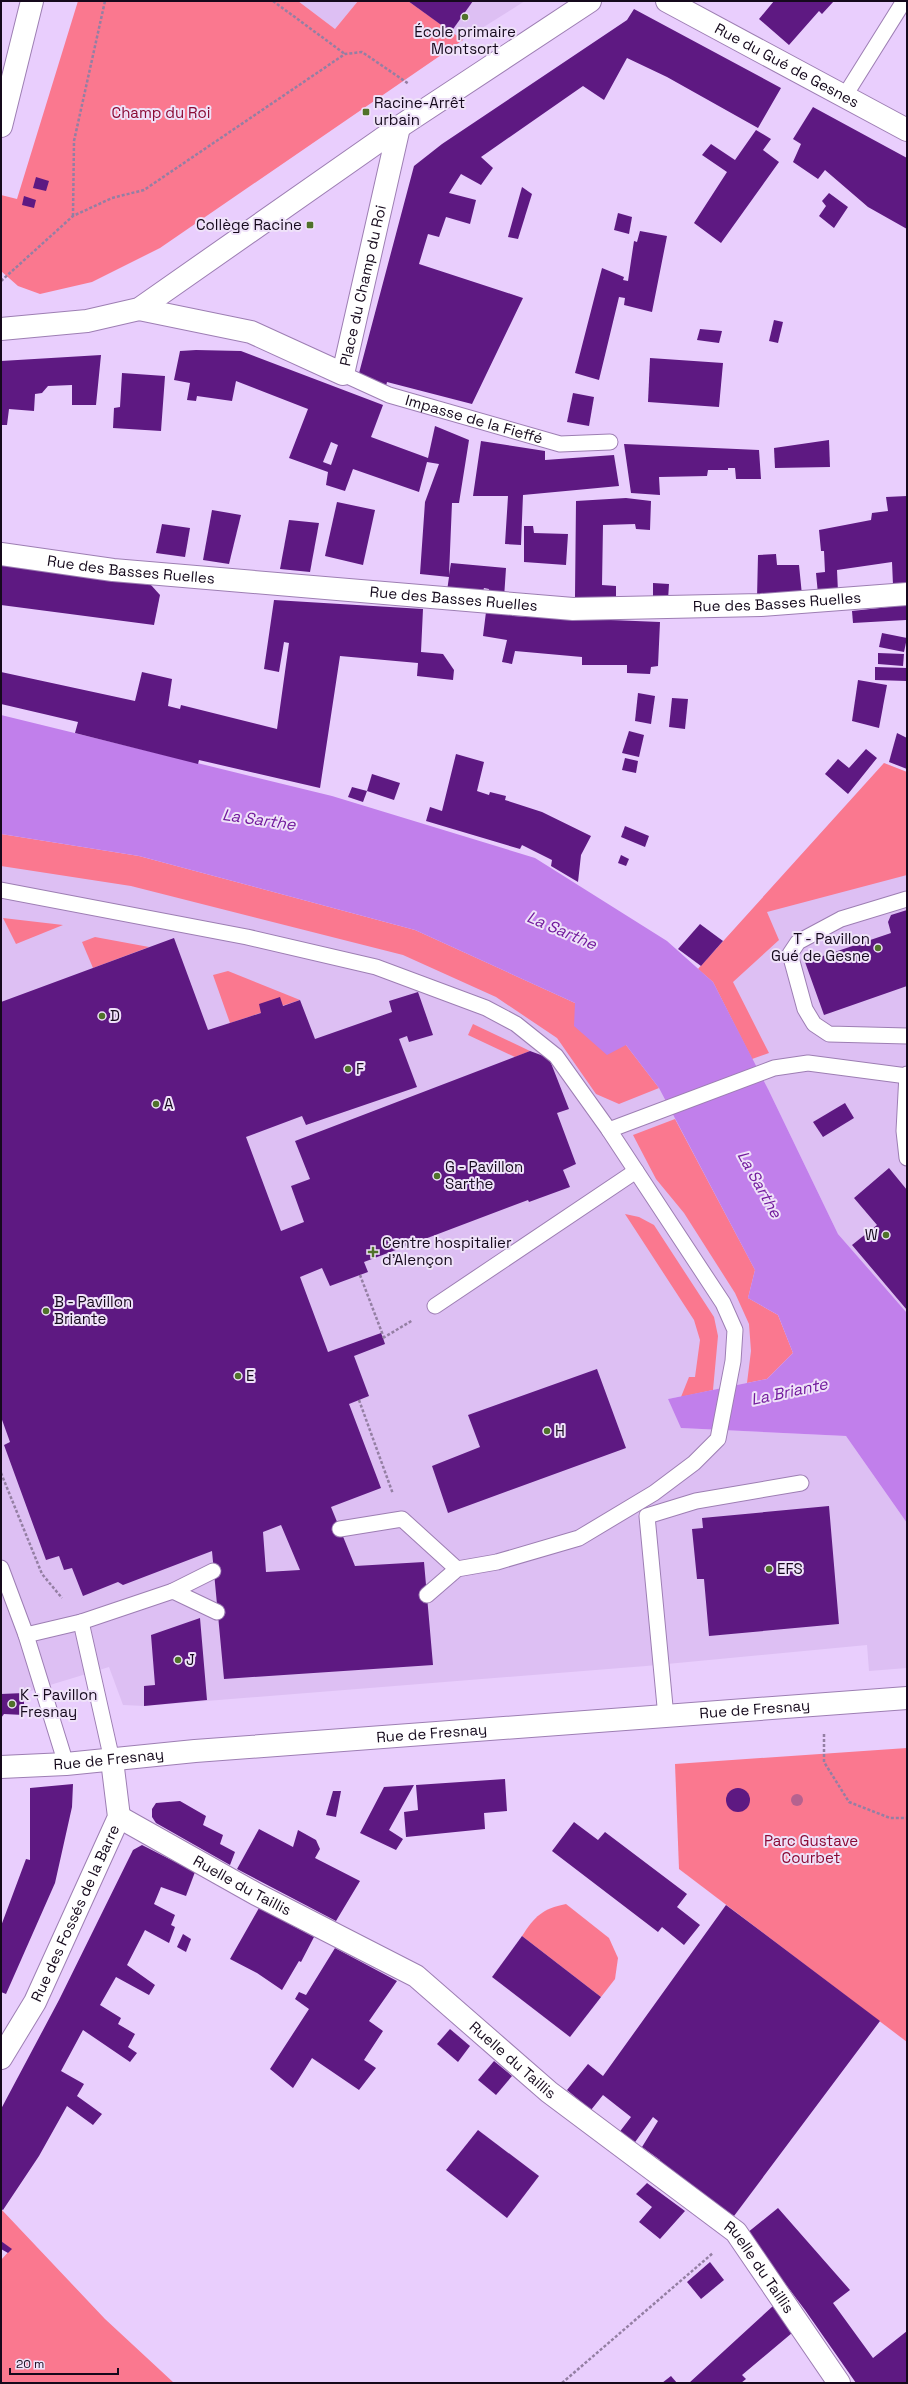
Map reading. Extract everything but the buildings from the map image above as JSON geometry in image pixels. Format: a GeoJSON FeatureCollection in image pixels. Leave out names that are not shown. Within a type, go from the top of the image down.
{"type":"FeatureCollection","features":[{"type":"Feature","properties":{"kind":"street"},"geometry":{"type":"LineString","coordinates":[[1,126],[32,1]]}},
{"type":"Feature","properties":{"kind":"street","name":"Place du Champ du Roi"},"geometry":{"type":"LineString","coordinates":[[1,329],[87,321],[139,309],[428,108],[590,1]]}},
{"type":"Feature","properties":{"kind":"street","name":"Rue du Gué de Gesnes"},"geometry":{"type":"LineString","coordinates":[[667,1],[907,130]]}},
{"type":"Feature","properties":{"kind":"street","name":"Place du Champ du Roi"},"geometry":{"type":"LineString","coordinates":[[139,309],[251,332],[343,374],[399,128]]}},
{"type":"Feature","properties":{"kind":"street","name":"Rue des Basses Ruelles"},"geometry":{"type":"LineString","coordinates":[[1,554],[121,571],[573,609],[761,605],[907,594]]}},
{"type":"Feature","properties":{"kind":"street","name":"Rue de Fresnay"},"geometry":{"type":"LineString","coordinates":[[1,1767],[66,1764],[195,1751],[907,1698]]}},
{"type":"Feature","properties":{"kind":"street","name":"Rue des Fossés de la Barre"},"geometry":{"type":"LineString","coordinates":[[1,2058],[34,2002],[119,1817],[112,1760]]}},
{"type":"Feature","properties":{"kind":"street","name":"Ruelle du Taillis"},"geometry":{"type":"LineString","coordinates":[[119,1817],[256,1894],[416,1976],[548,2092],[736,2232],[839,2383]]}},
{"type":"Feature","properties":{"kind":"lane"},"geometry":{"type":"LineString","coordinates":[[844,97],[904,1]]}},
{"type":"Feature","properties":{"kind":"lane","name":"Impasse de la Fieffé"},"geometry":{"type":"LineString","coordinates":[[343,374],[389,395],[560,444],[610,442]]}},
{"type":"Feature","properties":{"kind":"lane"},"geometry":{"type":"LineString","coordinates":[[1,890],[247,937],[376,967],[486,1008],[516,1024],[556,1056],[636,1171],[723,1303],[735,1330],[733,1361],[718,1439],[694,1463],[654,1493],[579,1538],[497,1562],[458,1569],[427,1595]]}},
{"type":"Feature","properties":{"kind":"lane"},"geometry":{"type":"LineString","coordinates":[[907,899],[841,919],[798,942],[790,954],[805,1008],[814,1024],[829,1034],[907,1036]]}},
{"type":"Feature","properties":{"kind":"lane"},"geometry":{"type":"LineString","coordinates":[[608,1130],[774,1068],[808,1063],[907,1076],[904,1131],[907,1158]]}},
{"type":"Feature","properties":{"kind":"lane"},"geometry":{"type":"LineString","coordinates":[[435,1306],[636,1171]]}},
{"type":"Feature","properties":{"kind":"lane"},"geometry":{"type":"LineString","coordinates":[[666,1717],[647,1516],[696,1500],[801,1483]]}},
{"type":"Feature","properties":{"kind":"lane"},"geometry":{"type":"LineString","coordinates":[[340,1529],[402,1519],[458,1569]]}},
{"type":"Feature","properties":{"kind":"lane"},"geometry":{"type":"LineString","coordinates":[[1,1568],[6,1595],[26,1635],[66,1764]]}},
{"type":"Feature","properties":{"kind":"lane"},"geometry":{"type":"LineString","coordinates":[[26,1635],[81,1622],[173,1591],[213,1571]]}},
{"type":"Feature","properties":{"kind":"lane"},"geometry":{"type":"LineString","coordinates":[[173,1591],[217,1612]]}},
{"type":"Feature","properties":{"kind":"lane"},"geometry":{"type":"LineString","coordinates":[[81,1622],[112,1760]]}},
{"type":"Feature","properties":{"kind":"path"},"geometry":{"type":"LineString","coordinates":[[73,216],[74,141],[104,1]]}},
{"type":"Feature","properties":{"kind":"path"},"geometry":{"type":"LineString","coordinates":[[273,1],[345,54]]}},
{"type":"Feature","properties":{"kind":"path"},"geometry":{"type":"LineString","coordinates":[[1,281],[73,216],[112,198],[144,190],[345,54],[362,52],[406,80],[428,108]]}},
{"type":"Feature","properties":{"kind":"path"},"geometry":{"type":"LineString","coordinates":[[360,1275],[384,1338],[435,1306]]}},
{"type":"Feature","properties":{"kind":"path"},"geometry":{"type":"LineString","coordinates":[[359,1400],[402,1519]]}},
{"type":"Feature","properties":{"kind":"path"},"geometry":{"type":"LineString","coordinates":[[1,1472],[42,1574],[81,1622]]}},
{"type":"Feature","properties":{"kind":"path"},"geometry":{"type":"LineString","coordinates":[[826,1704],[824,1762],[849,1802],[890,1818],[907,1818]]}},
{"type":"Feature","properties":{"kind":"path"},"geometry":{"type":"LineString","coordinates":[[562,2383],[703,2262]]}},
{"type":"Feature","properties":{"kind":"shaded area"},"geometry":{"type":"Polygon","coordinates":[[[298,1],[358,1],[335,29],[298,1]]]}},
{"type":"Feature","properties":{"kind":"shaded area","name":"École primaire Montsort"},"geometry":{"type":"Polygon","coordinates":[[[408,1],[525,1],[463,40],[408,1]]]}},
{"type":"Feature","properties":{"kind":"shaded area","name":"Centre hospitalier d'Alençon"},"geometry":{"type":"Polygon","coordinates":[[[884,763],[907,772],[907,1313],[838,1234],[769,1091],[755,1270],[767,1379],[668,1399],[682,1428],[846,1436],[907,1523],[907,1668],[869,1671],[867,1645],[646,1666],[144,1706],[123,1705],[109,1667],[24,1693],[24,1715],[4,1714],[1,1718],[1,834],[415,930],[575,1003],[713,982],[698,969],[884,763]]]}},
{"type":"Feature","properties":{"kind":"green space","name":"Champ du Roi"},"geometry":{"type":"Polygon","coordinates":[[[78,1],[298,1],[335,29],[358,1],[408,1],[463,40],[160,248],[92,282],[40,294],[18,286],[1,271],[1,195],[17,199],[78,1]]]}},
{"type":"Feature","properties":{"kind":"green space"},"geometry":{"type":"Polygon","coordinates":[[[884,763],[907,772],[907,875],[767,912],[779,940],[733,982],[769,1053],[752,1059],[713,982],[698,969],[884,763]]]}},
{"type":"Feature","properties":{"kind":"green space"},"geometry":{"type":"Polygon","coordinates":[[[1,834],[139,856],[415,930],[575,1003],[626,1045],[659,1088],[619,1104],[596,1094],[557,1038],[496,997],[403,955],[131,886],[1,866],[1,834]]]}},
{"type":"Feature","properties":{"kind":"green space"},"geometry":{"type":"Polygon","coordinates":[[[3,918],[63,925],[16,944],[3,918]]]}},
{"type":"Feature","properties":{"kind":"green space"},"geometry":{"type":"Polygon","coordinates":[[[95,937],[149,947],[93,968],[82,942],[95,937]]]}},
{"type":"Feature","properties":{"kind":"green space"},"geometry":{"type":"Polygon","coordinates":[[[228,971],[300,1000],[230,1023],[213,975],[228,971]]]}},
{"type":"Feature","properties":{"kind":"green space"},"geometry":{"type":"Polygon","coordinates":[[[473,1024],[530,1051],[515,1057],[468,1035],[473,1024]]]}},
{"type":"Feature","properties":{"kind":"green space"},"geometry":{"type":"Polygon","coordinates":[[[675,1119],[755,1270],[748,1298],[778,1315],[793,1353],[767,1379],[747,1383],[751,1351],[749,1324],[735,1293],[684,1213],[656,1179],[633,1135],[675,1119]]]}},
{"type":"Feature","properties":{"kind":"green space"},"geometry":{"type":"Polygon","coordinates":[[[625,1214],[639,1217],[654,1225],[714,1317],[718,1336],[713,1390],[681,1397],[689,1377],[695,1377],[700,1340],[694,1320],[625,1214]]]}},
{"type":"Feature","properties":{"kind":"green space","name":"Parc Gustave Courbet"},"geometry":{"type":"Polygon","coordinates":[[[907,1748],[907,2042],[679,1869],[675,1764],[907,1748]]]}},
{"type":"Feature","properties":{"kind":"green space"},"geometry":{"type":"Polygon","coordinates":[[[566,1904],[609,1938],[618,1958],[615,1979],[601,1997],[522,1936],[535,1918],[540,1914],[551,1908],[566,1904]]]}},
{"type":"Feature","properties":{"kind":"green space"},"geometry":{"type":"Polygon","coordinates":[[[1,2209],[105,2319],[174,2383],[1,2383],[1,2260],[11,2249],[1,2241],[1,2209]]]}},
{"type":"Feature","properties":{"kind":"water"},"geometry":{"type":"Polygon","coordinates":[[[1,715],[332,796],[535,858],[667,941],[713,982],[769,1091],[838,1234],[907,1313],[907,1523],[846,1436],[681,1428],[668,1399],[767,1379],[793,1353],[778,1315],[748,1298],[755,1270],[659,1088],[626,1045],[607,1055],[574,1026],[575,1003],[415,930],[139,856],[1,834],[1,715]]]}},
{"type":"Feature","properties":{"kind":"place","name":"École primaire Montsort"},"geometry":{"type":"Point","coordinates":[465,17]}},
{"type":"Feature","properties":{"kind":"place","name":"Racine-Arrêt urbain"},"geometry":{"type":"Point","coordinates":[366,112]}},
{"type":"Feature","properties":{"kind":"place","name":"Collège Racine"},"geometry":{"type":"Point","coordinates":[310,225]}},
{"type":"Feature","properties":{"kind":"place","name":"T - Pavillon Gué de Gesne"},"geometry":{"type":"Point","coordinates":[878,948]}},
{"type":"Feature","properties":{"kind":"place","name":"D"},"geometry":{"type":"Point","coordinates":[102,1016]}},
{"type":"Feature","properties":{"kind":"place","name":"F"},"geometry":{"type":"Point","coordinates":[348,1069]}},
{"type":"Feature","properties":{"kind":"place","name":"A"},"geometry":{"type":"Point","coordinates":[156,1104]}},
{"type":"Feature","properties":{"kind":"place","name":"G - Pavillon Sarthe"},"geometry":{"type":"Point","coordinates":[437,1176]}},
{"type":"Feature","properties":{"kind":"place","name":"W"},"geometry":{"type":"Point","coordinates":[886,1235]}},
{"type":"Feature","properties":{"kind":"place","name":"Centre hospitalier d'Alençon"},"geometry":{"type":"Point","coordinates":[373,1252]}},
{"type":"Feature","properties":{"kind":"place","name":"B - Pavillon Briante"},"geometry":{"type":"Point","coordinates":[46,1311]}},
{"type":"Feature","properties":{"kind":"place","name":"E"},"geometry":{"type":"Point","coordinates":[238,1376]}},
{"type":"Feature","properties":{"kind":"place","name":"H"},"geometry":{"type":"Point","coordinates":[547,1431]}},
{"type":"Feature","properties":{"kind":"place","name":"EFS"},"geometry":{"type":"Point","coordinates":[769,1569]}},
{"type":"Feature","properties":{"kind":"place","name":"J"},"geometry":{"type":"Point","coordinates":[178,1660]}},
{"type":"Feature","properties":{"kind":"place","name":"K - Pavillon Fresnay"},"geometry":{"type":"Point","coordinates":[12,1704]}},
{"type":"Feature","properties":{"kind":"water label","name":"La Sarthe"},"geometry":{"type":"Point","coordinates":[259,819]}},
{"type":"Feature","properties":{"kind":"water label","name":"La Sarthe"},"geometry":{"type":"Point","coordinates":[562,930]}},
{"type":"Feature","properties":{"kind":"water label","name":"La Sarthe"},"geometry":{"type":"Point","coordinates":[760,1184]}},
{"type":"Feature","properties":{"kind":"water label","name":"La Briante"},"geometry":{"type":"Point","coordinates":[789,1391]}}]}
